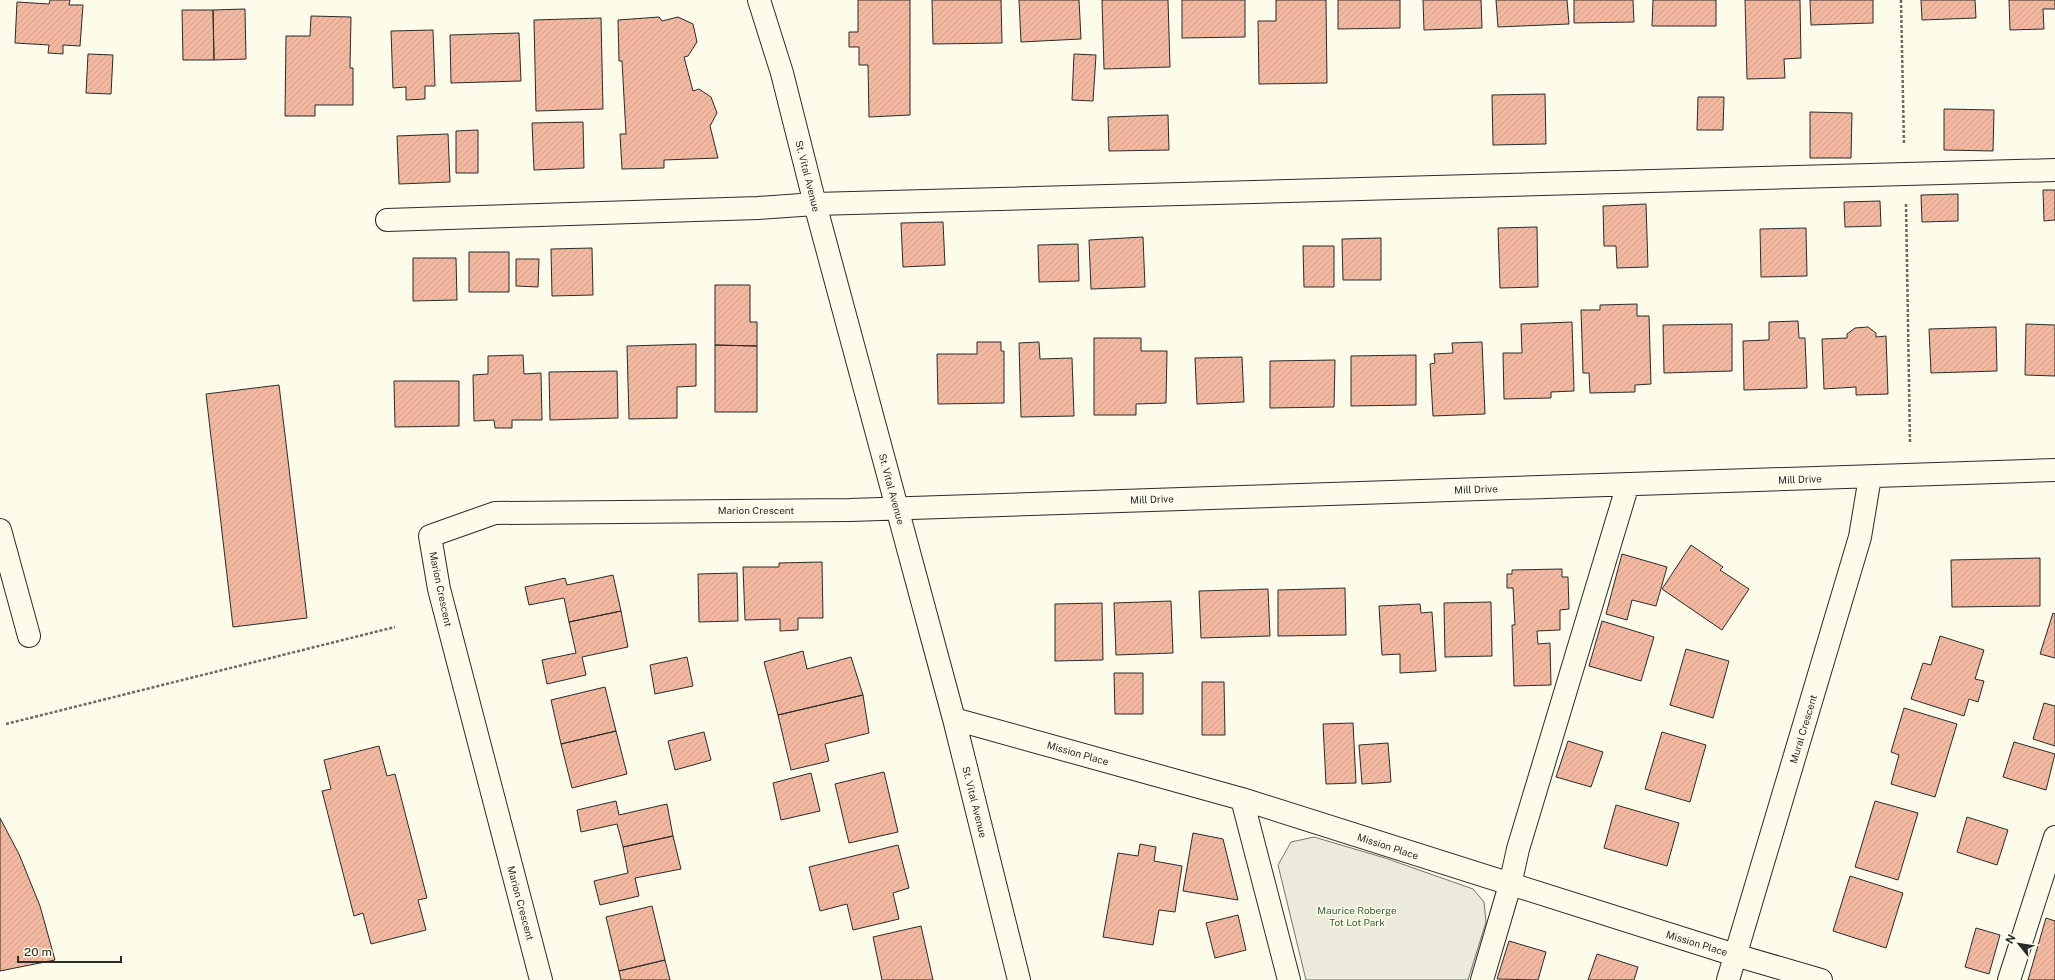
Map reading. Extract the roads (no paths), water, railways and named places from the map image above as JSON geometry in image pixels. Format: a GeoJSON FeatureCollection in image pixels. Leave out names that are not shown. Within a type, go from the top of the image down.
{"type":"FeatureCollection","features":[{"type":"Feature","properties":{"kind":"street","name":"St. Vital Avenue"},"geometry":{"type":"LineString","coordinates":[[759,0],[782,73],[815,204],[954,719],[1019,980]]}},
{"type":"Feature","properties":{"kind":"street"},"geometry":{"type":"LineString","coordinates":[[387,220],[758,208],[815,204],[2055,170]]}},
{"type":"Feature","properties":{"kind":"street","name":"Mill Drive"},"geometry":{"type":"LineString","coordinates":[[896,508],[2055,470]]}},
{"type":"Feature","properties":{"kind":"street","name":"Mural Crescent"},"geometry":{"type":"LineString","coordinates":[[1728,980],[1860,537],[1870,477]]}},
{"type":"Feature","properties":{"kind":"street"},"geometry":{"type":"LineString","coordinates":[[1482,980],[1510,885],[1518,849],[1628,484]]}},
{"type":"Feature","properties":{"kind":"street","name":"Marion Crescent"},"geometry":{"type":"LineString","coordinates":[[541,980],[439,589],[430,536],[495,513],[850,510],[896,508]]}},
{"type":"Feature","properties":{"kind":"street"},"geometry":{"type":"LineString","coordinates":[[0,530],[28,636]]}},
{"type":"Feature","properties":{"kind":"street","name":"Mission Place"},"geometry":{"type":"LineString","coordinates":[[954,719],[1242,800],[1735,955],[1821,980]]}},
{"type":"Feature","properties":{"kind":"street"},"geometry":{"type":"LineString","coordinates":[[1242,800],[1288,980]]}},
{"type":"Feature","properties":{"kind":"street"},"geometry":{"type":"LineString","coordinates":[[2009,980],[2055,837]]}},
{"type":"Feature","properties":{"kind":"park label","name":"Maurice Roberge Tot Lot Park"},"geometry":{"type":"Point","coordinates":[1357,916]}}]}
